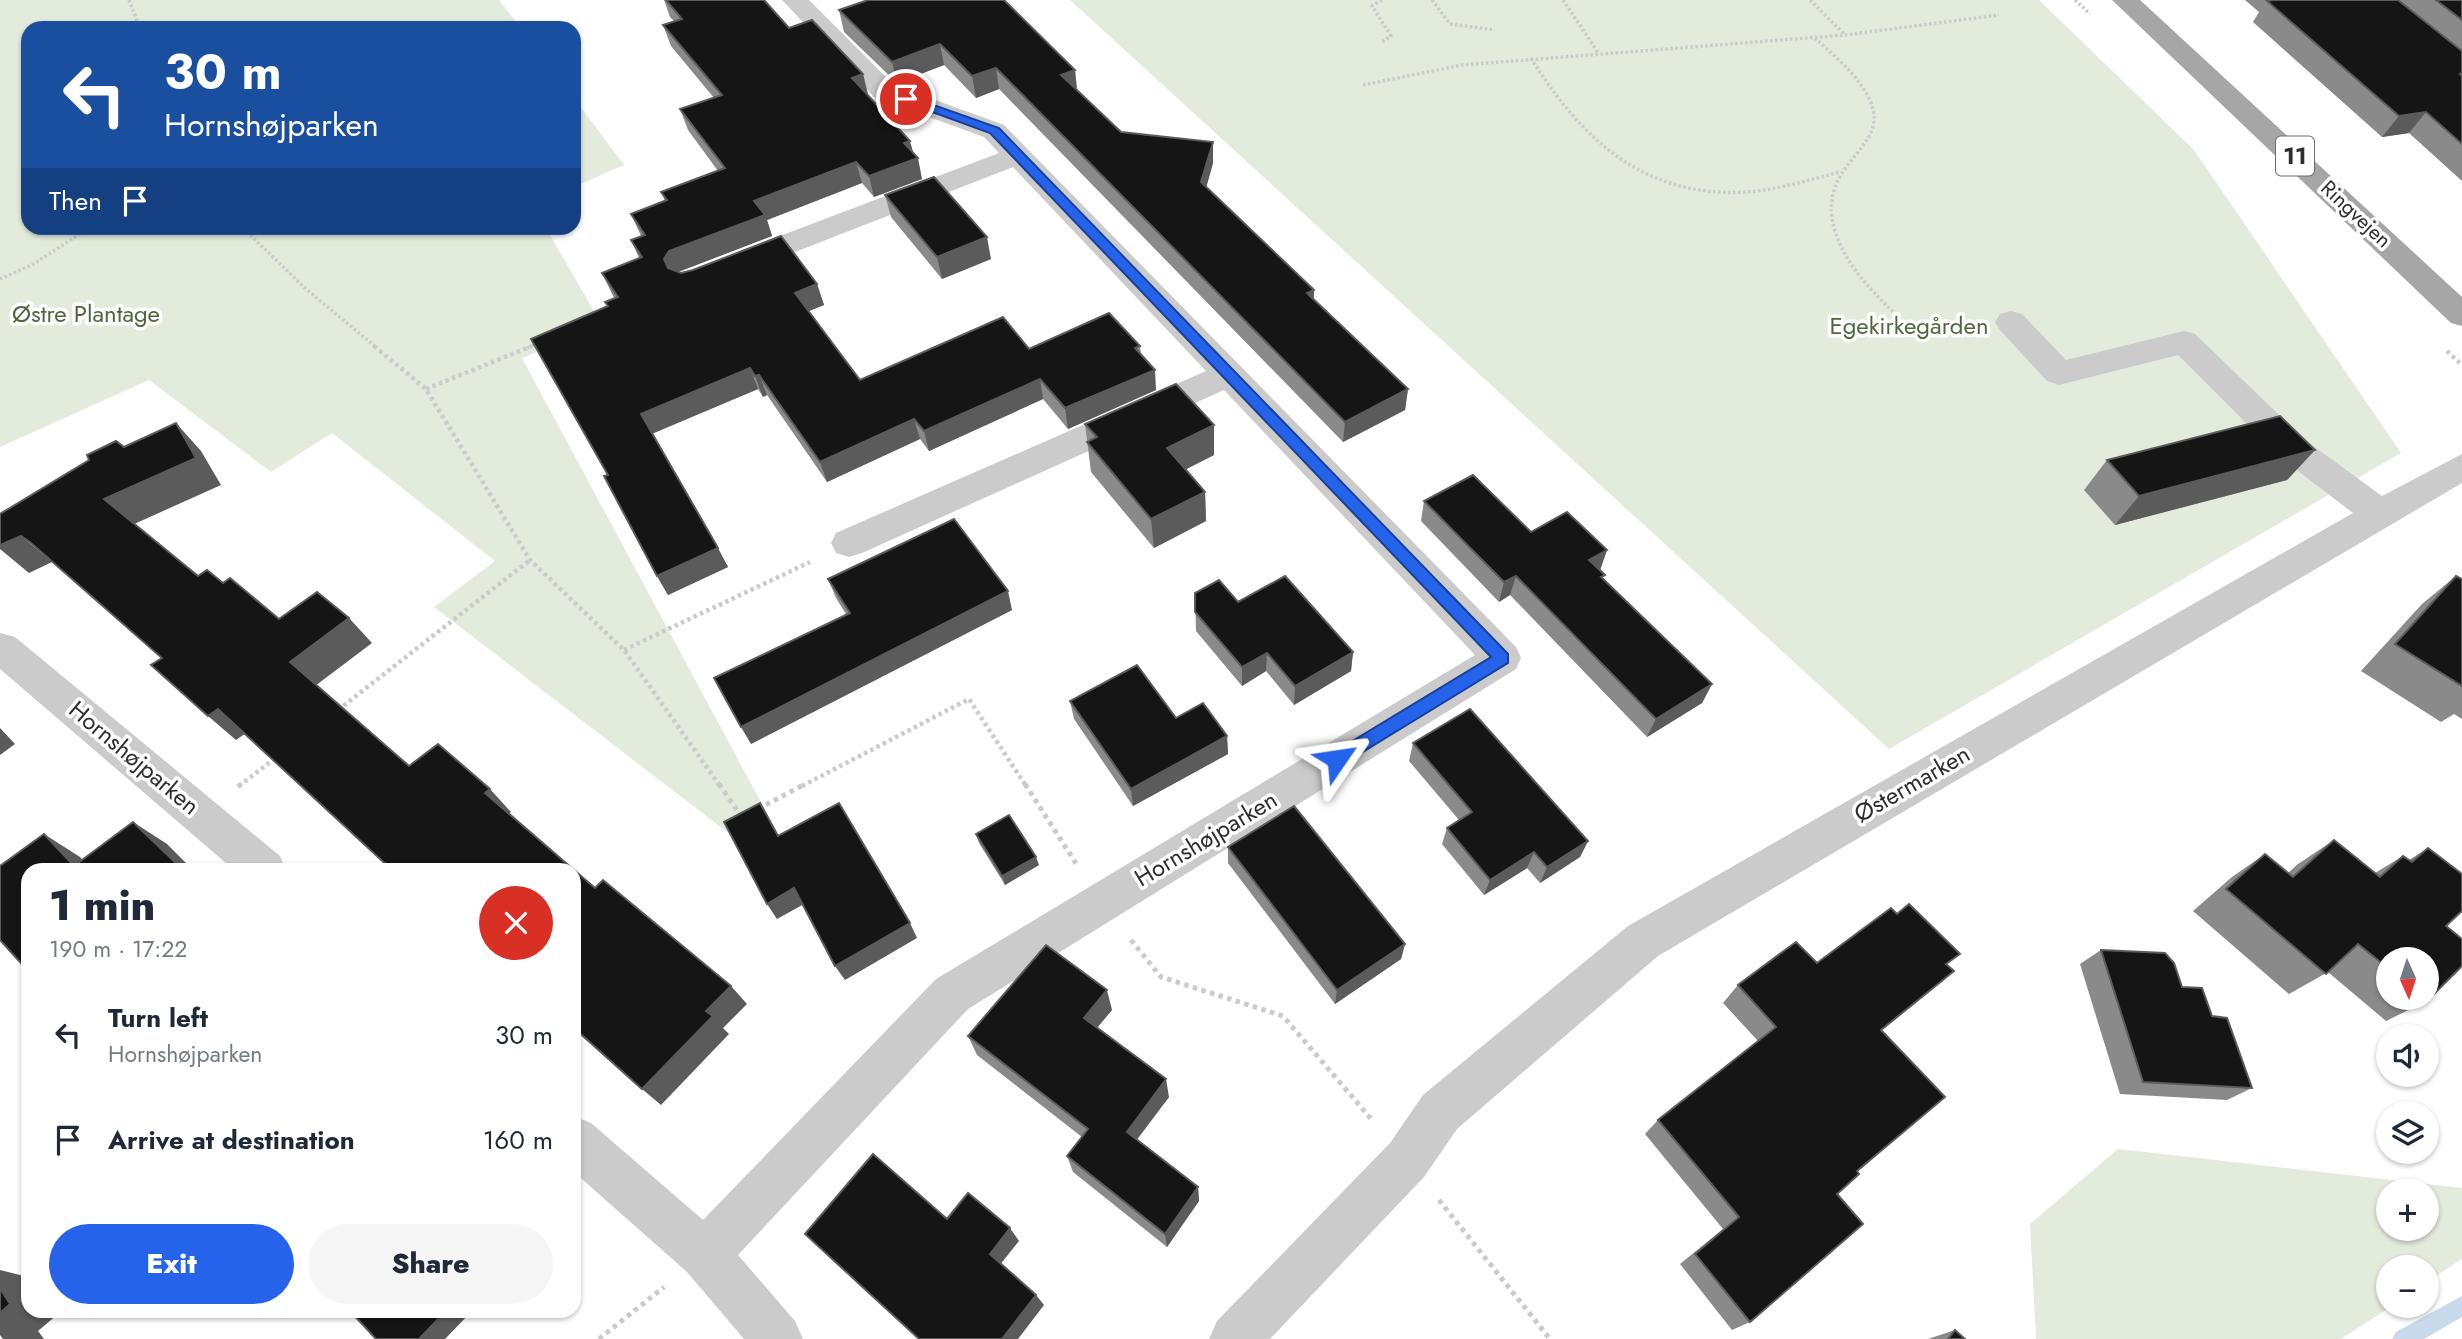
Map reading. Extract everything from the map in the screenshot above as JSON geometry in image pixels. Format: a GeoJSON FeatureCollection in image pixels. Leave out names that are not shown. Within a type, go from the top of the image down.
{"type":"FeatureCollection","features":[{"type":"Feature","properties":{"kind":"main road","name":"Ringvejen"},"geometry":{"type":"LineString","coordinates":[[2125,0],[2462,315]]}},
{"type":"Feature","properties":{"kind":"street","name":"Hornshøjparken"},"geometry":{"type":"LineString","coordinates":[[705,1254],[952,994],[1502,658],[995,131],[884,91],[795,0]]}},
{"type":"Feature","properties":{"kind":"street"},"geometry":{"type":"LineString","coordinates":[[716,272],[1019,155]]}},
{"type":"Feature","properties":{"kind":"street"},"geometry":{"type":"LineString","coordinates":[[2011,322],[2059,373],[2184,342],[2293,449],[2379,513]]}},
{"type":"Feature","properties":{"kind":"street"},"geometry":{"type":"LineString","coordinates":[[849,544],[1229,374]]}},
{"type":"Feature","properties":{"kind":"street","name":"Østermarken"},"geometry":{"type":"LineString","coordinates":[[1407,1160],[1440,1112],[1643,941],[2462,467]]}},
{"type":"Feature","properties":{"kind":"street","name":"Hornshøjparken"},"geometry":{"type":"LineString","coordinates":[[2,648],[257,863]]}},
{"type":"Feature","properties":{"kind":"street"},"geometry":{"type":"LineString","coordinates":[[581,1146],[705,1254],[777,1339]]}},
{"type":"Feature","properties":{"kind":"street"},"geometry":{"type":"LineString","coordinates":[[1235,1339],[1407,1160]]}},
{"type":"Feature","properties":{"kind":"path"},"geometry":{"type":"LineString","coordinates":[[129,0],[137,21]]}},
{"type":"Feature","properties":{"kind":"path"},"geometry":{"type":"LineString","coordinates":[[1382,0],[1372,6],[1391,36],[1382,42]]}},
{"type":"Feature","properties":{"kind":"path"},"geometry":{"type":"LineString","coordinates":[[1432,0],[1450,24],[1495,30]]}},
{"type":"Feature","properties":{"kind":"path"},"geometry":{"type":"LineString","coordinates":[[1563,0],[1599,54]]}},
{"type":"Feature","properties":{"kind":"path"},"geometry":{"type":"LineString","coordinates":[[1810,0],[1846,36]]}},
{"type":"Feature","properties":{"kind":"path"},"geometry":{"type":"LineString","coordinates":[[1363,85],[1462,65],[1846,36],[1999,15]]}},
{"type":"Feature","properties":{"kind":"path"},"geometry":{"type":"LineString","coordinates":[[1814,38],[1858,81],[1871,100],[1874,119],[1872,136],[1841,172],[1832,211],[1837,237],[1874,288],[1924,342]]}},
{"type":"Feature","properties":{"kind":"path"},"geometry":{"type":"LineString","coordinates":[[1531,58],[1550,92],[1591,140],[1628,166],[1674,184],[1703,190],[1744,192],[1782,187],[1841,172]]}},
{"type":"Feature","properties":{"kind":"path"},"geometry":{"type":"LineString","coordinates":[[0,279],[32,265],[78,235]]}},
{"type":"Feature","properties":{"kind":"path"},"geometry":{"type":"LineString","coordinates":[[250,235],[306,289],[426,389],[530,560],[624,650],[742,817],[969,699],[1101,903],[1161,977],[1283,1016],[1407,1160],[1550,1339]]}},
{"type":"Feature","properties":{"kind":"path"},"geometry":{"type":"LineString","coordinates":[[426,389],[539,343]]}},
{"type":"Feature","properties":{"kind":"path"},"geometry":{"type":"LineString","coordinates":[[624,650],[849,544]]}},
{"type":"Feature","properties":{"kind":"path"},"geometry":{"type":"LineString","coordinates":[[334,713],[530,560]]}},
{"type":"Feature","properties":{"kind":"path"},"geometry":{"type":"LineString","coordinates":[[202,816],[279,756]]}},
{"type":"Feature","properties":{"kind":"path"},"geometry":{"type":"LineString","coordinates":[[599,1339],[705,1254]]}},
{"type":"Feature","properties":{"kind":"green space","name":"Østre Plantage"},"geometry":{"type":"Polygon","coordinates":[[[0,0],[499,0],[516,21],[21,21],[21,235],[550,235],[602,325],[522,358],[769,817],[731,835],[434,607],[495,561],[332,433],[271,472],[149,380],[0,447],[0,0]]]}},
{"type":"Feature","properties":{"kind":"green space","name":"Egekirkegården"},"geometry":{"type":"Polygon","coordinates":[[[1070,0],[2039,0],[2194,150],[2401,453],[1889,749],[1070,0]]]}},
{"type":"Feature","properties":{"kind":"green space"},"geometry":{"type":"Polygon","coordinates":[[[581,107],[624,165],[581,184],[581,107]]]}},
{"type":"Feature","properties":{"kind":"green space"},"geometry":{"type":"Polygon","coordinates":[[[2118,1149],[2376,1178],[2376,1241],[2439,1241],[2439,1185],[2462,1188],[2462,1259],[2439,1274],[2439,1255],[2376,1255],[2376,1316],[2341,1339],[2036,1339],[2030,1224],[2118,1149]]]}},
{"type":"Feature","properties":{"kind":"building"},"geometry":{"type":"Polygon","coordinates":[[[666,0],[764,0],[789,28],[812,20],[863,74],[852,78],[910,141],[904,143],[918,158],[869,176],[856,162],[754,201],[765,215],[669,251],[664,259],[668,268],[681,273],[693,270],[781,236],[817,284],[795,293],[860,380],[1003,317],[1029,349],[1109,313],[1140,346],[1135,348],[1155,370],[1065,408],[1040,379],[924,431],[914,419],[820,462],[759,375],[755,376],[750,368],[641,414],[718,548],[657,576],[604,476],[608,475],[531,339],[608,306],[605,302],[618,297],[602,273],[642,257],[631,240],[645,235],[631,214],[667,200],[661,192],[725,168],[680,109],[722,95],[663,25],[682,19],[666,0]]]}},
{"type":"Feature","properties":{"kind":"building"},"geometry":{"type":"Polygon","coordinates":[[[868,0],[1004,0],[1075,70],[1061,75],[1121,132],[1213,142],[1201,182],[1314,290],[1307,293],[1408,389],[1345,422],[996,68],[972,76],[940,44],[892,62],[839,10],[868,0]]]}},
{"type":"Feature","properties":{"kind":"building"},"geometry":{"type":"Polygon","coordinates":[[[2398,0],[2462,51],[2462,144],[2426,112],[2399,116],[2267,1],[2398,0]]]}},
{"type":"Feature","properties":{"kind":"building"},"geometry":{"type":"Polygon","coordinates":[[[2436,0],[2462,0],[2462,20],[2436,0]]]}},
{"type":"Feature","properties":{"kind":"building"},"geometry":{"type":"Polygon","coordinates":[[[934,177],[987,237],[937,257],[885,195],[934,177]]]}},
{"type":"Feature","properties":{"kind":"building"},"geometry":{"type":"Polygon","coordinates":[[[1176,384],[1214,425],[1167,448],[1205,492],[1151,519],[1087,442],[1097,437],[1085,424],[1176,384]]]}},
{"type":"Feature","properties":{"kind":"building"},"geometry":{"type":"Polygon","coordinates":[[[2280,416],[2315,450],[2139,496],[2107,460],[2280,416]]]}},
{"type":"Feature","properties":{"kind":"building"},"geometry":{"type":"Polygon","coordinates":[[[176,423],[196,458],[104,499],[198,576],[207,570],[223,583],[230,578],[279,619],[317,592],[349,618],[290,662],[409,766],[438,744],[490,789],[485,793],[566,863],[384,863],[218,709],[208,716],[151,665],[162,658],[31,543],[21,536],[0,545],[0,514],[89,460],[87,455],[116,441],[124,447],[176,423]]]}},
{"type":"Feature","properties":{"kind":"building"},"geometry":{"type":"Polygon","coordinates":[[[1473,475],[1531,532],[1567,512],[1607,550],[1589,560],[1605,575],[1601,577],[1712,684],[1656,719],[1516,576],[1504,582],[1424,501],[1473,475]]]}},
{"type":"Feature","properties":{"kind":"building"},"geometry":{"type":"Polygon","coordinates":[[[954,519],[1008,591],[741,727],[714,678],[850,613],[828,579],[954,519]]]}},
{"type":"Feature","properties":{"kind":"building"},"geometry":{"type":"Polygon","coordinates":[[[1285,576],[1353,652],[1295,686],[1267,653],[1242,667],[1195,612],[1195,593],[1219,580],[1238,602],[1285,576]]]}},
{"type":"Feature","properties":{"kind":"building"},"geometry":{"type":"Polygon","coordinates":[[[2456,576],[2462,579],[2462,686],[2395,644],[2456,576]]]}},
{"type":"Feature","properties":{"kind":"building"},"geometry":{"type":"Polygon","coordinates":[[[1137,665],[1176,718],[1203,703],[1227,736],[1131,789],[1070,701],[1137,665]]]}},
{"type":"Feature","properties":{"kind":"building"},"geometry":{"type":"Polygon","coordinates":[[[1470,709],[1588,841],[1547,867],[1534,852],[1490,880],[1447,828],[1472,812],[1413,743],[1470,709]]]}},
{"type":"Feature","properties":{"kind":"building"},"geometry":{"type":"Polygon","coordinates":[[[760,803],[778,836],[839,803],[910,923],[835,966],[794,888],[767,904],[724,822],[760,803]]]}},
{"type":"Feature","properties":{"kind":"building"},"geometry":{"type":"Polygon","coordinates":[[[1294,806],[1405,944],[1337,990],[1228,847],[1294,806]]]}},
{"type":"Feature","properties":{"kind":"building"},"geometry":{"type":"Polygon","coordinates":[[[1009,815],[1036,857],[1002,876],[976,834],[1009,815]]]}},
{"type":"Feature","properties":{"kind":"building"},"geometry":{"type":"Polygon","coordinates":[[[133,822],[176,863],[78,863],[133,822]]]}},
{"type":"Feature","properties":{"kind":"building"},"geometry":{"type":"Polygon","coordinates":[[[44,834],[71,863],[21,863],[21,963],[0,940],[0,866],[44,834]]]}},
{"type":"Feature","properties":{"kind":"building"},"geometry":{"type":"Polygon","coordinates":[[[2334,840],[2380,877],[2403,856],[2412,862],[2428,848],[2462,874],[2462,911],[2446,926],[2462,939],[2462,966],[2440,988],[2440,947],[2376,947],[2376,959],[2358,944],[2326,974],[2226,889],[2265,854],[2293,877],[2334,840]]]}},
{"type":"Feature","properties":{"kind":"building"},"geometry":{"type":"Polygon","coordinates":[[[581,876],[595,888],[603,880],[731,986],[706,1011],[713,1016],[642,1089],[581,1034],[581,876]]]}},
{"type":"Feature","properties":{"kind":"building"},"geometry":{"type":"Polygon","coordinates":[[[1909,904],[1960,954],[1946,964],[1954,971],[1881,1030],[1945,1097],[1857,1171],[1859,1174],[1837,1194],[1863,1224],[1750,1322],[1695,1254],[1739,1217],[1658,1120],[1776,1027],[1738,985],[1796,942],[1817,963],[1891,908],[1897,914],[1909,904]]]}},
{"type":"Feature","properties":{"kind":"building"},"geometry":{"type":"Polygon","coordinates":[[[1046,945],[1107,990],[1084,1018],[1166,1079],[1127,1132],[1198,1187],[1165,1234],[1067,1156],[1088,1129],[968,1036],[1046,945]]]}},
{"type":"Feature","properties":{"kind":"building"},"geometry":{"type":"Polygon","coordinates":[[[2101,950],[2165,953],[2174,963],[2182,987],[2202,988],[2212,1016],[2227,1018],[2252,1088],[2143,1082],[2101,950]]]}},
{"type":"Feature","properties":{"kind":"building"},"geometry":{"type":"Polygon","coordinates":[[[873,1154],[947,1219],[968,1193],[1010,1228],[990,1254],[1036,1295],[1002,1339],[919,1339],[805,1234],[873,1154]]]}},
{"type":"Feature","properties":{"kind":"building"},"geometry":{"type":"Polygon","coordinates":[[[0,1288],[10,1304],[0,1313],[0,1288]]]}},
{"type":"Feature","properties":{"kind":"building"},"geometry":{"type":"Polygon","coordinates":[[[356,1318],[439,1318],[419,1339],[376,1339],[356,1318]]]}},
{"type":"Feature","properties":{"kind":"building"},"geometry":{"type":"Polygon","coordinates":[[[1955,1330],[1965,1339],[1948,1339],[1955,1330]]]}},
{"type":"Feature","properties":{"kind":"waterway"},"geometry":{"type":"LineString","coordinates":[[2403,1339],[2462,1306]]}},
{"type":"Feature","properties":{"kind":"route"},"geometry":{"type":"LineString","coordinates":[[906,99],[995,131],[1502,658],[1337,759]]}}]}
